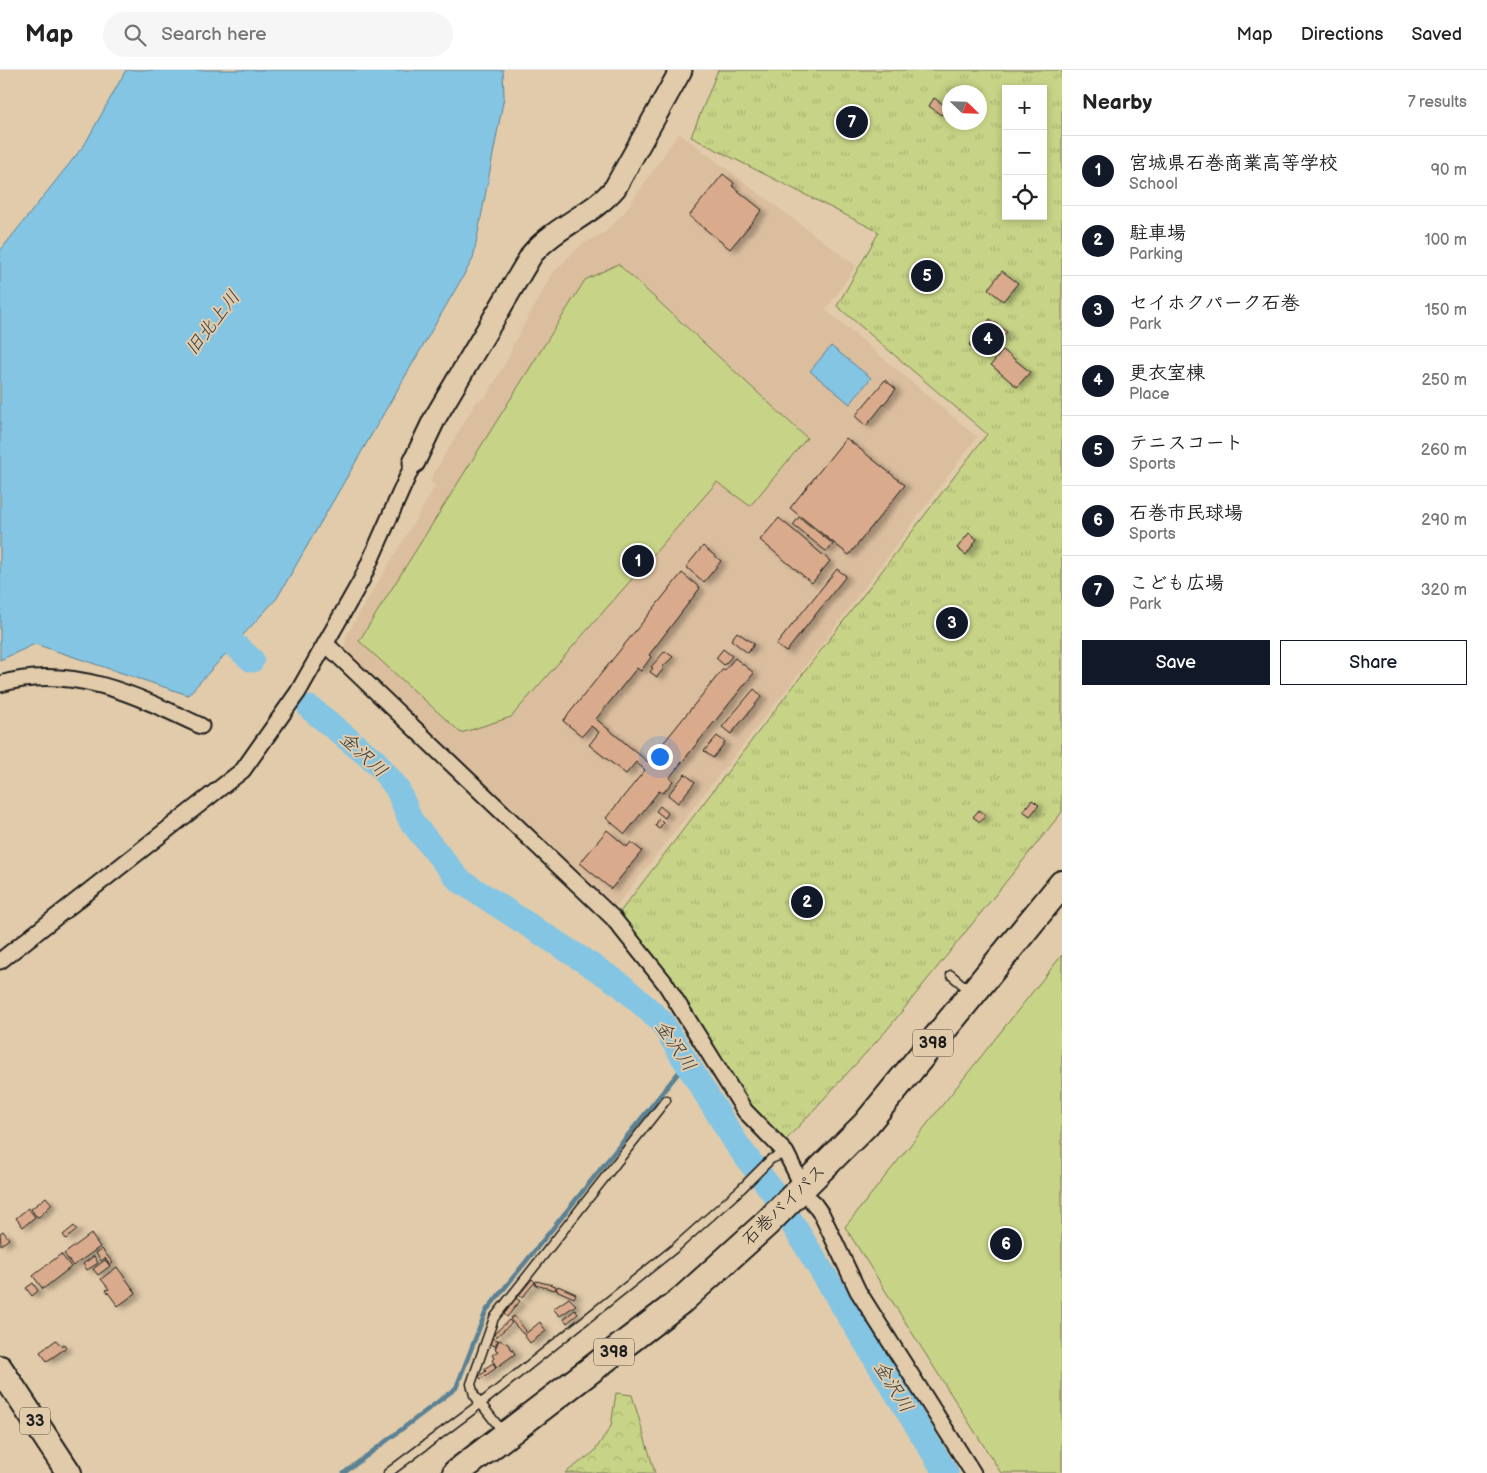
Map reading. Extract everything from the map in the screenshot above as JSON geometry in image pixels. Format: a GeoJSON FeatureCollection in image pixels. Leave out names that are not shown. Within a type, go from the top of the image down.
{"type":"FeatureCollection","features":[{"type":"Feature","properties":{"kind":"highway","name":"石巻バイパス"},"geometry":{"type":"LineString","coordinates":[[456,1473],[682,1300],[766,1224],[803,1194],[866,1124],[1062,884]]}},
{"type":"Feature","properties":{"kind":"main road","name":"33"},"geometry":{"type":"LineString","coordinates":[[0,1368],[69,1473]]}},
{"type":"Feature","properties":{"kind":"street"},"geometry":{"type":"LineString","coordinates":[[0,960],[243,770],[298,692],[326,644],[362,579],[435,418],[532,254],[548,237],[600,203],[615,188],[681,70]]}},
{"type":"Feature","properties":{"kind":"street"},"geometry":{"type":"LineString","coordinates":[[326,644],[613,918],[666,983],[745,1111],[786,1153],[803,1194],[822,1214],[858,1290],[973,1473]]}},
{"type":"Feature","properties":{"kind":"street"},"geometry":{"type":"LineString","coordinates":[[0,684],[37,678],[80,680],[108,686],[144,698],[201,726]]}},
{"type":"Feature","properties":{"kind":"lane"},"geometry":{"type":"LineString","coordinates":[[951,975],[974,994]]}},
{"type":"Feature","properties":{"kind":"lane"},"geometry":{"type":"LineString","coordinates":[[506,1436],[480,1404],[472,1391],[471,1384],[494,1318],[666,1100]]}},
{"type":"Feature","properties":{"kind":"lane"},"geometry":{"type":"LineString","coordinates":[[388,1473],[480,1404],[675,1248],[742,1189],[771,1159],[786,1153]]}},
{"type":"Feature","properties":{"kind":"shaded area"},"geometry":{"type":"Polygon","coordinates":[[[679,133],[856,266],[826,310],[977,437],[817,651],[612,911],[345,649],[346,636],[435,487],[430,480],[476,402],[486,397],[553,273],[582,244],[604,233],[624,213],[679,133]]]}},
{"type":"Feature","properties":{"kind":"green space"},"geometry":{"type":"Polygon","coordinates":[[[718,70],[1062,70],[1062,812],[886,1031],[786,1140],[753,1107],[620,912],[987,434],[837,306],[879,232],[691,137],[718,70]]]}},
{"type":"Feature","properties":{"kind":"green space"},"geometry":{"type":"Polygon","coordinates":[[[618,264],[807,438],[750,506],[717,482],[511,717],[461,733],[359,641],[585,280],[618,264]]]}},
{"type":"Feature","properties":{"kind":"green space"},"geometry":{"type":"Polygon","coordinates":[[[1062,955],[1062,1473],[1001,1473],[845,1227],[1062,955]]]}},
{"type":"Feature","properties":{"kind":"green space"},"geometry":{"type":"Polygon","coordinates":[[[616,1393],[632,1395],[655,1473],[565,1473],[594,1452],[611,1426],[616,1393]]]}},
{"type":"Feature","properties":{"kind":"water","name":"旧北上川"},"geometry":{"type":"Polygon","coordinates":[[[126,70],[503,70],[504,97],[473,259],[277,598],[188,695],[35,644],[0,660],[0,251],[85,144],[126,70]]]}},
{"type":"Feature","properties":{"kind":"water"},"geometry":{"type":"Polygon","coordinates":[[[831,346],[871,378],[850,404],[810,371],[831,346]]]}},
{"type":"Feature","properties":{"kind":"building"},"geometry":{"type":"Polygon","coordinates":[[[934,98],[942,104],[942,114],[941,115],[929,106],[934,98]]]}},
{"type":"Feature","properties":{"kind":"building"},"geometry":{"type":"Polygon","coordinates":[[[723,174],[734,183],[732,186],[762,210],[730,249],[689,216],[723,174]]]}},
{"type":"Feature","properties":{"kind":"building"},"geometry":{"type":"Polygon","coordinates":[[[1002,271],[1018,283],[1003,301],[988,289],[1002,271]]]}},
{"type":"Feature","properties":{"kind":"building"},"geometry":{"type":"Polygon","coordinates":[[[990,319],[1007,332],[986,358],[969,345],[990,319]]]}},
{"type":"Feature","properties":{"kind":"building"},"geometry":{"type":"Polygon","coordinates":[[[1003,350],[1030,372],[1017,387],[991,365],[1003,350]]]}},
{"type":"Feature","properties":{"kind":"building"},"geometry":{"type":"Polygon","coordinates":[[[885,380],[896,389],[866,426],[855,416],[885,380]]]}},
{"type":"Feature","properties":{"kind":"building"},"geometry":{"type":"Polygon","coordinates":[[[846,438],[905,485],[849,555],[790,508],[846,438]]]}},
{"type":"Feature","properties":{"kind":"building"},"geometry":{"type":"Polygon","coordinates":[[[799,517],[833,544],[827,552],[793,525],[799,517]]]}},
{"type":"Feature","properties":{"kind":"building"},"geometry":{"type":"Polygon","coordinates":[[[779,518],[830,561],[812,583],[760,540],[779,518]]]}},
{"type":"Feature","properties":{"kind":"building"},"geometry":{"type":"Polygon","coordinates":[[[969,533],[977,539],[966,555],[957,548],[969,533]]]}},
{"type":"Feature","properties":{"kind":"building"},"geometry":{"type":"Polygon","coordinates":[[[703,546],[721,561],[704,582],[686,567],[703,546]]]}},
{"type":"Feature","properties":{"kind":"building"},"geometry":{"type":"Polygon","coordinates":[[[837,569],[846,576],[786,652],[776,645],[837,569]]]}},
{"type":"Feature","properties":{"kind":"building"},"geometry":{"type":"Polygon","coordinates":[[[682,573],[700,588],[649,655],[651,657],[641,671],[637,668],[596,719],[648,762],[723,669],[724,671],[735,658],[754,673],[669,778],[673,781],[663,793],[659,791],[625,834],[606,818],[645,770],[636,762],[626,774],[589,745],[599,732],[591,726],[582,736],[563,721],[682,573]]]}},
{"type":"Feature","properties":{"kind":"building"},"geometry":{"type":"Polygon","coordinates":[[[737,632],[754,644],[748,653],[731,640],[737,632]]]}},
{"type":"Feature","properties":{"kind":"building"},"geometry":{"type":"Polygon","coordinates":[[[723,649],[732,656],[724,665],[716,658],[723,649]]]}},
{"type":"Feature","properties":{"kind":"building"},"geometry":{"type":"Polygon","coordinates":[[[665,651],[673,657],[662,667],[664,668],[657,677],[650,672],[653,668],[651,667],[665,651]]]}},
{"type":"Feature","properties":{"kind":"building"},"geometry":{"type":"Polygon","coordinates":[[[754,689],[762,696],[731,734],[722,727],[754,689]]]}},
{"type":"Feature","properties":{"kind":"building"},"geometry":{"type":"Polygon","coordinates":[[[717,736],[725,742],[713,758],[704,751],[717,736]]]}},
{"type":"Feature","properties":{"kind":"building"},"geometry":{"type":"Polygon","coordinates":[[[685,774],[695,782],[678,803],[668,795],[685,774]]]}},
{"type":"Feature","properties":{"kind":"building"},"geometry":{"type":"Polygon","coordinates":[[[1032,800],[1039,805],[1030,816],[1023,811],[1032,800]]]}},
{"type":"Feature","properties":{"kind":"building"},"geometry":{"type":"Polygon","coordinates":[[[660,806],[668,813],[665,818],[656,811],[660,806]]]}},
{"type":"Feature","properties":{"kind":"building"},"geometry":{"type":"Polygon","coordinates":[[[979,810],[986,815],[980,822],[973,817],[979,810]]]}},
{"type":"Feature","properties":{"kind":"building"},"geometry":{"type":"Polygon","coordinates":[[[659,819],[663,823],[659,829],[655,826],[659,819]]]}},
{"type":"Feature","properties":{"kind":"building"},"geometry":{"type":"Polygon","coordinates":[[[607,830],[627,847],[631,842],[642,851],[611,889],[580,863],[607,830]]]}},
{"type":"Feature","properties":{"kind":"building"},"geometry":{"type":"Polygon","coordinates":[[[46,1197],[52,1204],[39,1217],[36,1216],[31,1209],[46,1197]]]}},
{"type":"Feature","properties":{"kind":"building"},"geometry":{"type":"Polygon","coordinates":[[[28,1208],[35,1217],[23,1227],[16,1218],[28,1208]]]}},
{"type":"Feature","properties":{"kind":"building"},"geometry":{"type":"Polygon","coordinates":[[[74,1226],[77,1230],[66,1239],[63,1235],[74,1226]]]}},
{"type":"Feature","properties":{"kind":"building"},"geometry":{"type":"Polygon","coordinates":[[[3,1231],[9,1239],[1,1245],[0,1233],[3,1231]]]}},
{"type":"Feature","properties":{"kind":"building"},"geometry":{"type":"Polygon","coordinates":[[[91,1234],[100,1247],[73,1266],[64,1254],[91,1234]]]}},
{"type":"Feature","properties":{"kind":"building"},"geometry":{"type":"Polygon","coordinates":[[[102,1249],[113,1263],[110,1265],[105,1258],[101,1261],[96,1253],[102,1249]]]}},
{"type":"Feature","properties":{"kind":"building"},"geometry":{"type":"Polygon","coordinates":[[[61,1254],[71,1267],[43,1289],[33,1276],[61,1254]]]}},
{"type":"Feature","properties":{"kind":"building"},"geometry":{"type":"Polygon","coordinates":[[[94,1256],[98,1263],[87,1270],[83,1264],[94,1256]]]}},
{"type":"Feature","properties":{"kind":"building"},"geometry":{"type":"Polygon","coordinates":[[[105,1260],[110,1266],[98,1275],[93,1269],[105,1260]]]}},
{"type":"Feature","properties":{"kind":"building"},"geometry":{"type":"Polygon","coordinates":[[[117,1267],[136,1293],[118,1306],[106,1290],[109,1289],[101,1279],[117,1267]]]}},
{"type":"Feature","properties":{"kind":"building"},"geometry":{"type":"Polygon","coordinates":[[[532,1279],[535,1282],[522,1298],[519,1295],[532,1279]]]}},
{"type":"Feature","properties":{"kind":"building"},"geometry":{"type":"Polygon","coordinates":[[[536,1281],[556,1286],[555,1290],[535,1285],[536,1281]]]}},
{"type":"Feature","properties":{"kind":"building"},"geometry":{"type":"Polygon","coordinates":[[[33,1283],[38,1291],[32,1296],[26,1288],[33,1283]]]}},
{"type":"Feature","properties":{"kind":"building"},"geometry":{"type":"Polygon","coordinates":[[[558,1286],[576,1294],[574,1298],[556,1290],[558,1286]]]}},
{"type":"Feature","properties":{"kind":"building"},"geometry":{"type":"Polygon","coordinates":[[[516,1298],[520,1301],[507,1317],[504,1314],[516,1298]]]}},
{"type":"Feature","properties":{"kind":"building"},"geometry":{"type":"Polygon","coordinates":[[[569,1298],[576,1305],[560,1316],[553,1309],[569,1298]]]}},
{"type":"Feature","properties":{"kind":"building"},"geometry":{"type":"Polygon","coordinates":[[[575,1310],[578,1314],[567,1323],[564,1319],[575,1310]]]}},
{"type":"Feature","properties":{"kind":"building"},"geometry":{"type":"Polygon","coordinates":[[[514,1316],[526,1331],[523,1334],[510,1319],[514,1316]]]}},
{"type":"Feature","properties":{"kind":"building"},"geometry":{"type":"Polygon","coordinates":[[[509,1320],[512,1323],[496,1337],[494,1334],[509,1320]]]}},
{"type":"Feature","properties":{"kind":"building"},"geometry":{"type":"Polygon","coordinates":[[[540,1322],[546,1331],[530,1343],[524,1335],[540,1322]]]}},
{"type":"Feature","properties":{"kind":"building"},"geometry":{"type":"Polygon","coordinates":[[[492,1338],[498,1340],[495,1346],[490,1344],[492,1338]]]}},
{"type":"Feature","properties":{"kind":"building"},"geometry":{"type":"Polygon","coordinates":[[[56,1340],[61,1346],[64,1344],[66,1348],[47,1361],[40,1352],[56,1340]]]}},
{"type":"Feature","properties":{"kind":"building"},"geometry":{"type":"Polygon","coordinates":[[[499,1340],[508,1344],[515,1354],[497,1367],[492,1360],[494,1358],[492,1355],[498,1351],[495,1349],[499,1340]]]}},
{"type":"Feature","properties":{"kind":"building"},"geometry":{"type":"Polygon","coordinates":[[[493,1363],[496,1368],[481,1379],[479,1376],[486,1371],[484,1369],[493,1363]]]}},
{"type":"Feature","properties":{"kind":"waterway","name":"金沢川"},"geometry":{"type":"LineString","coordinates":[[209,623],[252,660]]}},
{"type":"Feature","properties":{"kind":"waterway","name":"金沢川"},"geometry":{"type":"LineString","coordinates":[[310,708],[376,762],[397,788],[411,821],[459,880],[620,984],[661,1021],[738,1146],[773,1192],[946,1473]]}},
{"type":"Feature","properties":{"kind":"waterway"},"geometry":{"type":"LineString","coordinates":[[344,1473],[456,1388],[486,1311],[679,1072],[688,1065]]}},
{"type":"Feature","properties":{"kind":"place","name":"こども広場"},"geometry":{"type":"Point","coordinates":[852,122]}},
{"type":"Feature","properties":{"kind":"place","name":"テニスコート"},"geometry":{"type":"Point","coordinates":[927,276]}},
{"type":"Feature","properties":{"kind":"place","name":"更衣室棟"},"geometry":{"type":"Point","coordinates":[988,339]}},
{"type":"Feature","properties":{"kind":"place","name":"宮城県石巻商業高等学校"},"geometry":{"type":"Point","coordinates":[638,561]}},
{"type":"Feature","properties":{"kind":"place","name":"セイホクパーク石巻"},"geometry":{"type":"Point","coordinates":[952,623]}},
{"type":"Feature","properties":{"kind":"place","name":"駐車場"},"geometry":{"type":"Point","coordinates":[807,902]}},
{"type":"Feature","properties":{"kind":"place","name":"石巻市民球場"},"geometry":{"type":"Point","coordinates":[1006,1244]}}]}
